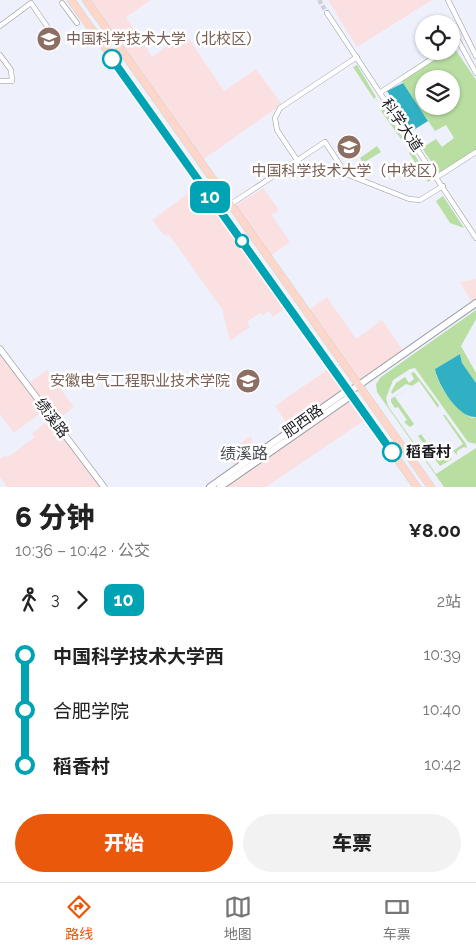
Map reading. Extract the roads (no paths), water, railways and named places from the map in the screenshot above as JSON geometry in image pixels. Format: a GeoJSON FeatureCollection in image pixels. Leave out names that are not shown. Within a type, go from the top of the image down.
{"type":"FeatureCollection","features":[{"type":"Feature","properties":{"kind":"main road"},"geometry":{"type":"LineString","coordinates":[[71,0],[417,487]]}},
{"type":"Feature","properties":{"kind":"main road"},"geometry":{"type":"LineString","coordinates":[[86,0],[431,487]]}},
{"type":"Feature","properties":{"kind":"main road","name":"肥西路"},"geometry":{"type":"LineString","coordinates":[[220,487],[476,303]]}},
{"type":"Feature","properties":{"kind":"main road","name":"肥西路"},"geometry":{"type":"LineString","coordinates":[[210,487],[350,393]]}},
{"type":"Feature","properties":{"kind":"street"},"geometry":{"type":"LineString","coordinates":[[448,0],[476,56]]}},
{"type":"Feature","properties":{"kind":"street"},"geometry":{"type":"LineString","coordinates":[[0,26],[30,3],[56,38]]}},
{"type":"Feature","properties":{"kind":"street"},"geometry":{"type":"LineString","coordinates":[[62,3],[76,23]]}},
{"type":"Feature","properties":{"kind":"street","name":"科学大道"},"geometry":{"type":"LineString","coordinates":[[327,13],[476,238]]}},
{"type":"Feature","properties":{"kind":"street"},"geometry":{"type":"LineString","coordinates":[[460,44],[476,73]]}},
{"type":"Feature","properties":{"kind":"street"},"geometry":{"type":"LineString","coordinates":[[0,55],[11,70],[12,81],[0,81]]}},
{"type":"Feature","properties":{"kind":"street"},"geometry":{"type":"LineString","coordinates":[[297,160],[277,130],[274,118],[280,108],[357,57]]}},
{"type":"Feature","properties":{"kind":"street"},"geometry":{"type":"LineString","coordinates":[[381,92],[430,60]]}},
{"type":"Feature","properties":{"kind":"street"},"geometry":{"type":"LineString","coordinates":[[231,204],[325,142],[346,174],[409,199],[420,200],[443,186]]}},
{"type":"Feature","properties":{"kind":"street"},"geometry":{"type":"LineString","coordinates":[[437,177],[476,152]]}},
{"type":"Feature","properties":{"kind":"street","name":"绩溪路"},"geometry":{"type":"LineString","coordinates":[[0,349],[104,487]]}},
{"type":"Feature","properties":{"kind":"water"},"geometry":{"type":"Polygon","coordinates":[[[403,83],[415,101],[415,115],[424,115],[428,121],[412,131],[387,91],[403,83]]]}},
{"type":"Feature","properties":{"kind":"water"},"geometry":{"type":"Polygon","coordinates":[[[460,354],[462,363],[476,383],[476,417],[462,412],[450,399],[440,383],[435,369],[460,354]]]}},
{"type":"Feature","properties":{"kind":"tunnel"},"geometry":{"type":"LineString","coordinates":[[319,0],[327,13]]}},
{"type":"Feature","properties":{"kind":"place","name":"中国科学技术大学（北校区）"},"geometry":{"type":"Point","coordinates":[49,39]}},
{"type":"Feature","properties":{"kind":"place","name":"中国科学技术大学（中校区）"},"geometry":{"type":"Point","coordinates":[349,147]}},
{"type":"Feature","properties":{"kind":"place","name":"安徽电气工程职业技术学院"},"geometry":{"type":"Point","coordinates":[248,381]}},
{"type":"Feature","properties":{"kind":"place","name":"稻香村"},"geometry":{"type":"Point","coordinates":[392,452]}},
{"type":"Feature","properties":{"kind":"district","name":"绩溪路"},"geometry":{"type":"Point","coordinates":[244,453]}}]}
